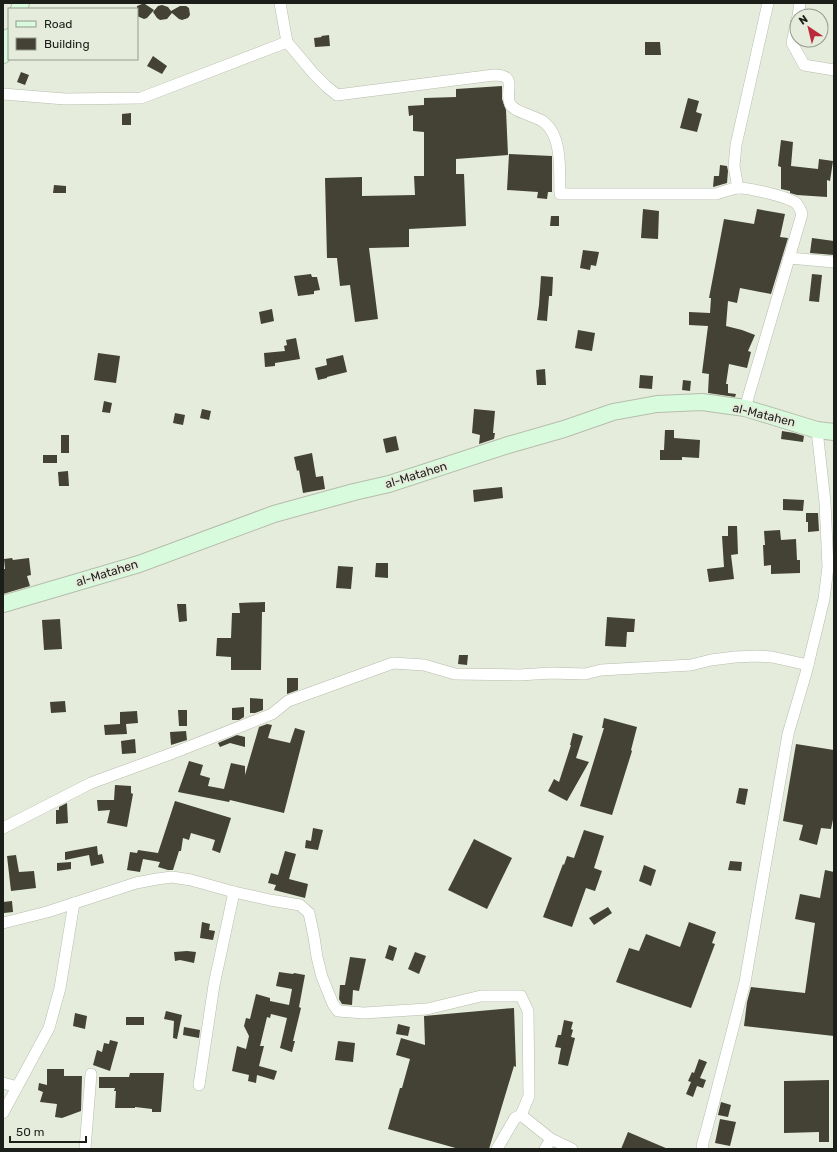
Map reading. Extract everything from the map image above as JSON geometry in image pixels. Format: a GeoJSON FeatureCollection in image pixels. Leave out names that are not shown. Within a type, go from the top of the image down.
{"type":"FeatureCollection","features":[{"type":"Feature","properties":{"kind":"main road"},"geometry":{"type":"LineString","coordinates":[[3,55],[8,40]]}},
{"type":"Feature","properties":{"kind":"main road","name":"al-Matahen"},"geometry":{"type":"LineString","coordinates":[[3,604],[138,564],[274,514],[389,484],[613,412],[657,404],[702,402],[745,408],[817,430],[834,432]]}},
{"type":"Feature","properties":{"kind":"street"},"geometry":{"type":"LineString","coordinates":[[280,3],[287,42],[313,73],[337,95],[494,75],[506,77],[508,80],[510,104],[514,109],[545,122],[556,140],[559,156],[560,194],[716,194],[738,188],[750,189],[783,198],[794,202],[800,207],[802,214],[745,408]]}},
{"type":"Feature","properties":{"kind":"street"},"geometry":{"type":"LineString","coordinates":[[738,188],[734,166],[736,145],[768,3]]}},
{"type":"Feature","properties":{"kind":"street"},"geometry":{"type":"LineString","coordinates":[[3,94],[65,99],[141,98],[287,42]]}},
{"type":"Feature","properties":{"kind":"street"},"geometry":{"type":"LineString","coordinates":[[795,48],[804,65],[834,70]]}},
{"type":"Feature","properties":{"kind":"street"},"geometry":{"type":"LineString","coordinates":[[789,258],[834,262]]}},
{"type":"Feature","properties":{"kind":"street"},"geometry":{"type":"LineString","coordinates":[[703,1149],[702,1146],[746,982],[788,734],[808,665],[824,599],[828,567],[825,502],[817,430]]}},
{"type":"Feature","properties":{"kind":"street"},"geometry":{"type":"LineString","coordinates":[[3,828],[91,783],[272,714],[288,701],[393,663],[424,665],[455,674],[520,675],[552,673],[585,674],[601,670],[691,665],[710,660],[756,656],[772,657],[808,665]]}},
{"type":"Feature","properties":{"kind":"street"},"geometry":{"type":"LineString","coordinates":[[3,923],[74,904],[111,890],[136,883],[172,877],[212,885],[234,892],[270,900],[300,905],[305,908],[309,913],[322,977],[333,1004],[338,1011],[364,1013],[427,1009],[481,996],[521,996],[528,1011],[529,1096],[520,1115],[515,1118],[497,1149]]}},
{"type":"Feature","properties":{"kind":"street"},"geometry":{"type":"LineString","coordinates":[[199,1085],[214,985],[234,892]]}},
{"type":"Feature","properties":{"kind":"street"},"geometry":{"type":"LineString","coordinates":[[3,1113],[49,1028],[60,988],[74,904]]}},
{"type":"Feature","properties":{"kind":"street"},"geometry":{"type":"LineString","coordinates":[[85,1149],[91,1074]]}},
{"type":"Feature","properties":{"kind":"street"},"geometry":{"type":"LineString","coordinates":[[3,1083],[17,1087]]}},
{"type":"Feature","properties":{"kind":"street"},"geometry":{"type":"LineString","coordinates":[[520,1115],[551,1139],[572,1149]]}},
{"type":"Feature","properties":{"kind":"street"},"geometry":{"type":"LineString","coordinates":[[545,1149],[551,1139]]}},
{"type":"Feature","properties":{"kind":"building"},"geometry":{"type":"Polygon","coordinates":[[[145,4],[154,10],[147,18],[144,19],[138,16],[137,6],[145,4]]]}},
{"type":"Feature","properties":{"kind":"building"},"geometry":{"type":"Polygon","coordinates":[[[162,5],[168,7],[171,11],[180,6],[186,6],[189,8],[190,15],[188,18],[182,20],[172,13],[167,19],[160,20],[153,12],[158,6],[162,5]]]}},
{"type":"Feature","properties":{"kind":"building"},"geometry":{"type":"Polygon","coordinates":[[[329,35],[330,46],[315,47],[314,38],[329,35]]]}},
{"type":"Feature","properties":{"kind":"building"},"geometry":{"type":"Polygon","coordinates":[[[645,42],[660,42],[661,55],[645,55],[645,42]]]}},
{"type":"Feature","properties":{"kind":"building"},"geometry":{"type":"Polygon","coordinates":[[[153,56],[167,66],[162,74],[147,66],[153,56]]]}},
{"type":"Feature","properties":{"kind":"building"},"geometry":{"type":"Polygon","coordinates":[[[21,72],[29,75],[25,85],[17,82],[21,72]]]}},
{"type":"Feature","properties":{"kind":"building"},"geometry":{"type":"Polygon","coordinates":[[[502,86],[502,99],[506,110],[508,155],[456,159],[456,174],[464,174],[466,226],[409,229],[409,247],[369,248],[378,319],[355,322],[350,285],[340,286],[337,258],[327,258],[325,178],[362,177],[362,196],[415,195],[414,176],[424,176],[424,132],[413,131],[413,115],[409,116],[408,106],[424,105],[424,98],[456,97],[456,89],[502,86]]]}},
{"type":"Feature","properties":{"kind":"building"},"geometry":{"type":"Polygon","coordinates":[[[688,98],[699,101],[696,112],[702,114],[697,132],[680,128],[688,98]]]}},
{"type":"Feature","properties":{"kind":"building"},"geometry":{"type":"Polygon","coordinates":[[[131,113],[131,125],[122,125],[122,114],[131,113]]]}},
{"type":"Feature","properties":{"kind":"building"},"geometry":{"type":"Polygon","coordinates":[[[781,140],[793,142],[791,166],[818,169],[819,159],[833,161],[830,181],[827,180],[827,197],[797,195],[790,193],[790,191],[781,189],[781,167],[778,166],[781,140]]]}},
{"type":"Feature","properties":{"kind":"building"},"geometry":{"type":"Polygon","coordinates":[[[509,154],[552,156],[552,192],[548,192],[547,199],[537,198],[538,192],[507,190],[509,154]]]}},
{"type":"Feature","properties":{"kind":"building"},"geometry":{"type":"Polygon","coordinates":[[[720,165],[727,166],[727,183],[713,187],[714,176],[719,176],[720,165]]]}},
{"type":"Feature","properties":{"kind":"building"},"geometry":{"type":"Polygon","coordinates":[[[54,185],[66,186],[66,193],[53,193],[54,185]]]}},
{"type":"Feature","properties":{"kind":"building"},"geometry":{"type":"Polygon","coordinates":[[[643,209],[659,211],[658,239],[641,238],[643,209]]]}},
{"type":"Feature","properties":{"kind":"building"},"geometry":{"type":"Polygon","coordinates":[[[757,209],[785,214],[780,237],[788,238],[771,294],[740,288],[737,303],[728,301],[726,326],[755,335],[748,351],[751,352],[747,368],[729,364],[726,384],[728,384],[728,393],[736,394],[735,397],[708,393],[709,374],[702,373],[708,326],[689,325],[689,312],[710,313],[711,298],[709,298],[724,219],[754,224],[757,209]]]}},
{"type":"Feature","properties":{"kind":"building"},"geometry":{"type":"Polygon","coordinates":[[[551,216],[559,216],[559,226],[550,226],[551,216]]]}},
{"type":"Feature","properties":{"kind":"building"},"geometry":{"type":"Polygon","coordinates":[[[812,238],[834,241],[834,255],[810,253],[812,238]]]}},
{"type":"Feature","properties":{"kind":"building"},"geometry":{"type":"Polygon","coordinates":[[[583,250],[599,252],[596,266],[591,265],[590,270],[580,268],[583,250]]]}},
{"type":"Feature","properties":{"kind":"building"},"geometry":{"type":"Polygon","coordinates":[[[311,274],[312,277],[317,277],[320,290],[314,291],[314,294],[298,296],[294,276],[311,274]]]}},
{"type":"Feature","properties":{"kind":"building"},"geometry":{"type":"Polygon","coordinates":[[[812,274],[822,275],[819,302],[809,301],[812,274]]]}},
{"type":"Feature","properties":{"kind":"building"},"geometry":{"type":"Polygon","coordinates":[[[541,276],[553,277],[552,296],[549,296],[547,321],[537,320],[541,276]]]}},
{"type":"Feature","properties":{"kind":"building"},"geometry":{"type":"Polygon","coordinates":[[[272,309],[274,321],[261,324],[259,312],[272,309]]]}},
{"type":"Feature","properties":{"kind":"building"},"geometry":{"type":"Polygon","coordinates":[[[578,330],[595,333],[592,351],[575,348],[578,330]]]}},
{"type":"Feature","properties":{"kind":"building"},"geometry":{"type":"Polygon","coordinates":[[[296,338],[300,359],[275,363],[275,366],[265,367],[264,353],[285,351],[284,346],[287,345],[286,340],[296,338]]]}},
{"type":"Feature","properties":{"kind":"building"},"geometry":{"type":"Polygon","coordinates":[[[98,353],[120,356],[116,383],[94,380],[98,353]]]}},
{"type":"Feature","properties":{"kind":"building"},"geometry":{"type":"Polygon","coordinates":[[[343,355],[347,372],[318,380],[315,368],[327,365],[326,359],[343,355]]]}},
{"type":"Feature","properties":{"kind":"building"},"geometry":{"type":"Polygon","coordinates":[[[545,369],[546,385],[537,385],[536,370],[545,369]]]}},
{"type":"Feature","properties":{"kind":"building"},"geometry":{"type":"Polygon","coordinates":[[[640,375],[653,376],[652,389],[639,388],[640,375]]]}},
{"type":"Feature","properties":{"kind":"building"},"geometry":{"type":"Polygon","coordinates":[[[683,380],[691,381],[690,391],[682,390],[683,380]]]}},
{"type":"Feature","properties":{"kind":"building"},"geometry":{"type":"Polygon","coordinates":[[[104,401],[112,403],[110,413],[102,412],[104,401]]]}},
{"type":"Feature","properties":{"kind":"building"},"geometry":{"type":"Polygon","coordinates":[[[202,409],[211,411],[209,420],[200,418],[202,409]]]}},
{"type":"Feature","properties":{"kind":"building"},"geometry":{"type":"Polygon","coordinates":[[[474,409],[495,411],[493,433],[495,433],[494,439],[479,444],[480,435],[472,433],[474,409]]]}},
{"type":"Feature","properties":{"kind":"building"},"geometry":{"type":"Polygon","coordinates":[[[175,413],[185,415],[183,425],[173,423],[175,413]]]}},
{"type":"Feature","properties":{"kind":"building"},"geometry":{"type":"Polygon","coordinates":[[[665,430],[674,430],[674,438],[700,440],[699,458],[682,457],[682,460],[660,460],[660,450],[664,450],[665,430]]]}},
{"type":"Feature","properties":{"kind":"building"},"geometry":{"type":"Polygon","coordinates":[[[782,431],[804,436],[803,442],[781,439],[782,431]]]}},
{"type":"Feature","properties":{"kind":"building"},"geometry":{"type":"Polygon","coordinates":[[[61,435],[69,435],[69,453],[61,453],[61,435]]]}},
{"type":"Feature","properties":{"kind":"building"},"geometry":{"type":"Polygon","coordinates":[[[396,436],[399,450],[386,453],[383,439],[396,436]]]}},
{"type":"Feature","properties":{"kind":"building"},"geometry":{"type":"Polygon","coordinates":[[[312,453],[316,477],[323,476],[325,489],[303,493],[299,470],[297,471],[294,457],[312,453]]]}},
{"type":"Feature","properties":{"kind":"building"},"geometry":{"type":"Polygon","coordinates":[[[43,455],[57,455],[57,463],[43,463],[43,455]]]}},
{"type":"Feature","properties":{"kind":"building"},"geometry":{"type":"Polygon","coordinates":[[[68,471],[69,486],[59,486],[58,472],[68,471]]]}},
{"type":"Feature","properties":{"kind":"building"},"geometry":{"type":"Polygon","coordinates":[[[502,487],[503,498],[474,502],[473,490],[502,487]]]}},
{"type":"Feature","properties":{"kind":"building"},"geometry":{"type":"Polygon","coordinates":[[[783,499],[804,500],[803,511],[783,510],[783,499]]]}},
{"type":"Feature","properties":{"kind":"building"},"geometry":{"type":"Polygon","coordinates":[[[806,513],[818,513],[819,531],[808,532],[806,513]]]}},
{"type":"Feature","properties":{"kind":"building"},"geometry":{"type":"Polygon","coordinates":[[[728,526],[737,526],[738,554],[731,555],[734,579],[709,582],[707,569],[724,567],[722,536],[728,536],[728,526]]]}},
{"type":"Feature","properties":{"kind":"building"},"geometry":{"type":"Polygon","coordinates":[[[780,530],[781,540],[796,539],[797,560],[800,560],[800,573],[771,574],[771,565],[764,566],[764,531],[780,530]]]}},
{"type":"Feature","properties":{"kind":"building"},"geometry":{"type":"Polygon","coordinates":[[[12,558],[13,560],[29,558],[31,575],[27,576],[30,586],[3,594],[3,569],[5,569],[4,559],[12,558]]]}},
{"type":"Feature","properties":{"kind":"building"},"geometry":{"type":"Polygon","coordinates":[[[376,563],[388,563],[388,578],[375,577],[376,563]]]}},
{"type":"Feature","properties":{"kind":"building"},"geometry":{"type":"Polygon","coordinates":[[[338,566],[353,567],[351,589],[336,588],[338,566]]]}},
{"type":"Feature","properties":{"kind":"building"},"geometry":{"type":"Polygon","coordinates":[[[265,602],[265,612],[262,612],[261,670],[231,670],[231,657],[216,656],[217,638],[231,638],[232,613],[240,613],[239,603],[265,602]]]}},
{"type":"Feature","properties":{"kind":"building"},"geometry":{"type":"Polygon","coordinates":[[[177,604],[186,604],[187,621],[179,622],[177,604]]]}},
{"type":"Feature","properties":{"kind":"building"},"geometry":{"type":"Polygon","coordinates":[[[607,617],[635,619],[634,632],[627,632],[626,647],[605,646],[607,617]]]}},
{"type":"Feature","properties":{"kind":"building"},"geometry":{"type":"Polygon","coordinates":[[[60,619],[62,649],[44,650],[42,620],[60,619]]]}},
{"type":"Feature","properties":{"kind":"building"},"geometry":{"type":"Polygon","coordinates":[[[459,655],[468,655],[467,665],[458,664],[459,655]]]}},
{"type":"Feature","properties":{"kind":"building"},"geometry":{"type":"Polygon","coordinates":[[[287,678],[298,678],[298,690],[287,694],[287,678]]]}},
{"type":"Feature","properties":{"kind":"building"},"geometry":{"type":"Polygon","coordinates":[[[250,698],[263,699],[263,710],[250,713],[250,698]]]}},
{"type":"Feature","properties":{"kind":"building"},"geometry":{"type":"Polygon","coordinates":[[[65,701],[66,712],[51,713],[50,702],[65,701]]]}},
{"type":"Feature","properties":{"kind":"building"},"geometry":{"type":"Polygon","coordinates":[[[244,707],[244,717],[239,720],[232,720],[232,708],[244,707]]]}},
{"type":"Feature","properties":{"kind":"building"},"geometry":{"type":"Polygon","coordinates":[[[178,710],[187,710],[187,726],[179,726],[178,710]]]}},
{"type":"Feature","properties":{"kind":"building"},"geometry":{"type":"Polygon","coordinates":[[[137,711],[138,723],[126,724],[127,734],[105,735],[104,725],[120,724],[120,712],[137,711]]]}},
{"type":"Feature","properties":{"kind":"building"},"geometry":{"type":"Polygon","coordinates":[[[604,718],[637,727],[632,751],[612,815],[580,806],[604,728],[602,728],[604,718]]]}},
{"type":"Feature","properties":{"kind":"building"},"geometry":{"type":"Polygon","coordinates":[[[267,724],[272,725],[268,738],[290,743],[295,728],[305,731],[284,813],[230,800],[229,802],[178,792],[189,761],[203,765],[200,775],[210,778],[208,786],[224,789],[231,763],[245,766],[245,775],[259,727],[267,724]]]}},
{"type":"Feature","properties":{"kind":"building"},"geometry":{"type":"Polygon","coordinates":[[[186,731],[187,740],[171,745],[170,732],[186,731]]]}},
{"type":"Feature","properties":{"kind":"building"},"geometry":{"type":"Polygon","coordinates":[[[573,733],[583,736],[576,758],[589,762],[567,801],[548,791],[554,779],[559,782],[571,745],[573,733]]]}},
{"type":"Feature","properties":{"kind":"building"},"geometry":{"type":"Polygon","coordinates":[[[237,735],[245,737],[245,747],[230,743],[220,747],[218,743],[237,735]]]}},
{"type":"Feature","properties":{"kind":"building"},"geometry":{"type":"Polygon","coordinates":[[[135,739],[136,753],[122,754],[121,741],[135,739]]]}},
{"type":"Feature","properties":{"kind":"building"},"geometry":{"type":"Polygon","coordinates":[[[796,744],[834,750],[834,815],[831,829],[821,828],[817,845],[799,840],[803,825],[783,821],[796,744]]]}},
{"type":"Feature","properties":{"kind":"building"},"geometry":{"type":"Polygon","coordinates":[[[115,785],[131,786],[131,793],[133,794],[127,827],[107,823],[110,810],[98,811],[97,800],[114,800],[115,785]]]}},
{"type":"Feature","properties":{"kind":"building"},"geometry":{"type":"Polygon","coordinates":[[[739,788],[748,789],[745,805],[736,803],[739,788]]]}},
{"type":"Feature","properties":{"kind":"building"},"geometry":{"type":"Polygon","coordinates":[[[175,801],[231,818],[220,853],[212,850],[215,840],[191,833],[189,840],[183,838],[181,851],[179,851],[173,870],[158,867],[160,862],[143,859],[140,872],[127,870],[130,852],[137,853],[138,850],[158,853],[175,801]]]}},
{"type":"Feature","properties":{"kind":"building"},"geometry":{"type":"Polygon","coordinates":[[[67,803],[68,823],[56,824],[56,810],[59,810],[59,807],[67,803]]]}},
{"type":"Feature","properties":{"kind":"building"},"geometry":{"type":"Polygon","coordinates":[[[313,828],[323,830],[318,850],[305,848],[306,840],[311,841],[313,828]]]}},
{"type":"Feature","properties":{"kind":"building"},"geometry":{"type":"Polygon","coordinates":[[[584,830],[604,836],[594,868],[602,871],[595,891],[586,888],[572,927],[543,917],[563,864],[564,865],[567,856],[574,858],[584,830]]]}},
{"type":"Feature","properties":{"kind":"building"},"geometry":{"type":"Polygon","coordinates":[[[474,839],[512,858],[487,909],[448,890],[474,839]]]}},
{"type":"Feature","properties":{"kind":"building"},"geometry":{"type":"Polygon","coordinates":[[[97,846],[98,855],[102,854],[104,863],[91,866],[89,855],[65,860],[65,852],[97,846]]]}},
{"type":"Feature","properties":{"kind":"building"},"geometry":{"type":"Polygon","coordinates":[[[285,851],[296,854],[289,879],[308,884],[305,898],[274,890],[276,885],[268,883],[271,873],[278,875],[285,851]]]}},
{"type":"Feature","properties":{"kind":"building"},"geometry":{"type":"Polygon","coordinates":[[[16,855],[19,872],[34,871],[36,888],[11,891],[7,856],[16,855]]]}},
{"type":"Feature","properties":{"kind":"building"},"geometry":{"type":"Polygon","coordinates":[[[730,861],[742,862],[741,871],[728,870],[730,861]]]}},
{"type":"Feature","properties":{"kind":"building"},"geometry":{"type":"Polygon","coordinates":[[[71,862],[71,869],[57,871],[57,863],[71,862]]]}},
{"type":"Feature","properties":{"kind":"building"},"geometry":{"type":"Polygon","coordinates":[[[644,865],[656,870],[651,886],[639,881],[644,865]]]}},
{"type":"Feature","properties":{"kind":"building"},"geometry":{"type":"Polygon","coordinates":[[[825,870],[834,872],[834,1036],[744,1026],[747,1002],[751,987],[805,993],[815,923],[795,919],[800,894],[820,898],[825,870]]]}},
{"type":"Feature","properties":{"kind":"building"},"geometry":{"type":"Polygon","coordinates":[[[12,901],[13,912],[4,913],[3,902],[12,901]]]}},
{"type":"Feature","properties":{"kind":"building"},"geometry":{"type":"Polygon","coordinates":[[[608,907],[612,913],[594,925],[589,918],[608,907]]]}},
{"type":"Feature","properties":{"kind":"building"},"geometry":{"type":"Polygon","coordinates":[[[202,922],[210,924],[209,930],[215,931],[213,940],[200,938],[202,922]]]}},
{"type":"Feature","properties":{"kind":"building"},"geometry":{"type":"Polygon","coordinates":[[[689,922],[716,932],[712,943],[715,944],[691,1008],[616,982],[629,948],[639,951],[646,934],[680,947],[689,922]]]}},
{"type":"Feature","properties":{"kind":"building"},"geometry":{"type":"Polygon","coordinates":[[[389,945],[397,948],[393,961],[385,958],[389,945]]]}},
{"type":"Feature","properties":{"kind":"building"},"geometry":{"type":"Polygon","coordinates":[[[174,952],[196,952],[194,963],[180,960],[175,961],[174,952]]]}},
{"type":"Feature","properties":{"kind":"building"},"geometry":{"type":"Polygon","coordinates":[[[415,952],[426,956],[419,974],[408,969],[415,952]]]}},
{"type":"Feature","properties":{"kind":"building"},"geometry":{"type":"Polygon","coordinates":[[[350,957],[366,959],[359,991],[353,990],[352,1005],[342,1004],[339,999],[340,985],[345,985],[350,957]]]}},
{"type":"Feature","properties":{"kind":"building"},"geometry":{"type":"Polygon","coordinates":[[[279,972],[305,975],[299,1007],[301,1008],[293,1041],[295,1041],[292,1052],[280,1048],[287,1018],[271,1014],[270,1018],[267,1017],[260,1046],[264,1046],[259,1066],[277,1071],[274,1080],[257,1075],[256,1083],[248,1081],[249,1075],[232,1071],[237,1046],[246,1049],[249,1036],[244,1026],[246,1018],[250,1019],[256,994],[270,998],[270,1001],[289,1005],[292,989],[276,986],[279,972]]]}},
{"type":"Feature","properties":{"kind":"building"},"geometry":{"type":"Polygon","coordinates":[[[514,1008],[516,1067],[514,1066],[489,1149],[459,1149],[388,1129],[410,1059],[396,1055],[401,1038],[425,1045],[424,1016],[514,1008]]]}},
{"type":"Feature","properties":{"kind":"building"},"geometry":{"type":"Polygon","coordinates":[[[166,1011],[182,1015],[177,1039],[173,1038],[174,1021],[164,1019],[166,1011]]]}},
{"type":"Feature","properties":{"kind":"building"},"geometry":{"type":"Polygon","coordinates":[[[75,1013],[87,1016],[85,1029],[73,1026],[75,1013]]]}},
{"type":"Feature","properties":{"kind":"building"},"geometry":{"type":"Polygon","coordinates":[[[126,1017],[144,1017],[144,1025],[126,1025],[126,1017]]]}},
{"type":"Feature","properties":{"kind":"building"},"geometry":{"type":"Polygon","coordinates":[[[564,1020],[573,1022],[571,1037],[575,1038],[568,1066],[558,1064],[561,1048],[555,1047],[558,1035],[561,1035],[564,1020]]]}},
{"type":"Feature","properties":{"kind":"building"},"geometry":{"type":"Polygon","coordinates":[[[398,1024],[410,1027],[408,1036],[396,1034],[398,1024]]]}},
{"type":"Feature","properties":{"kind":"building"},"geometry":{"type":"Polygon","coordinates":[[[184,1027],[200,1030],[199,1038],[183,1035],[184,1027]]]}},
{"type":"Feature","properties":{"kind":"building"},"geometry":{"type":"Polygon","coordinates":[[[110,1040],[118,1042],[110,1071],[93,1065],[97,1050],[102,1052],[104,1043],[109,1044],[110,1040]]]}},
{"type":"Feature","properties":{"kind":"building"},"geometry":{"type":"Polygon","coordinates":[[[338,1041],[355,1043],[353,1062],[335,1060],[338,1041]]]}},
{"type":"Feature","properties":{"kind":"building"},"geometry":{"type":"Polygon","coordinates":[[[699,1059],[707,1062],[700,1078],[706,1080],[703,1088],[697,1086],[693,1097],[686,1094],[691,1082],[688,1081],[692,1072],[694,1073],[699,1059]]]}},
{"type":"Feature","properties":{"kind":"building"},"geometry":{"type":"Polygon","coordinates":[[[47,1069],[64,1069],[64,1076],[82,1076],[81,1111],[62,1118],[55,1117],[57,1104],[40,1102],[43,1092],[38,1090],[39,1083],[47,1085],[47,1069]]]}},
{"type":"Feature","properties":{"kind":"building"},"geometry":{"type":"Polygon","coordinates":[[[130,1073],[164,1073],[161,1112],[152,1112],[152,1109],[135,1107],[115,1108],[115,1088],[99,1088],[99,1077],[129,1077],[130,1073]]]}},
{"type":"Feature","properties":{"kind":"building"},"geometry":{"type":"Polygon","coordinates":[[[829,1080],[829,1142],[819,1142],[819,1132],[784,1133],[784,1081],[829,1080]]]}},
{"type":"Feature","properties":{"kind":"building"},"geometry":{"type":"Polygon","coordinates":[[[721,1102],[731,1105],[728,1117],[718,1115],[721,1102]]]}},
{"type":"Feature","properties":{"kind":"building"},"geometry":{"type":"Polygon","coordinates":[[[720,1119],[736,1122],[730,1146],[715,1143],[720,1119]]]}},
{"type":"Feature","properties":{"kind":"building"},"geometry":{"type":"Polygon","coordinates":[[[628,1132],[668,1149],[621,1149],[628,1132]]]}}]}
